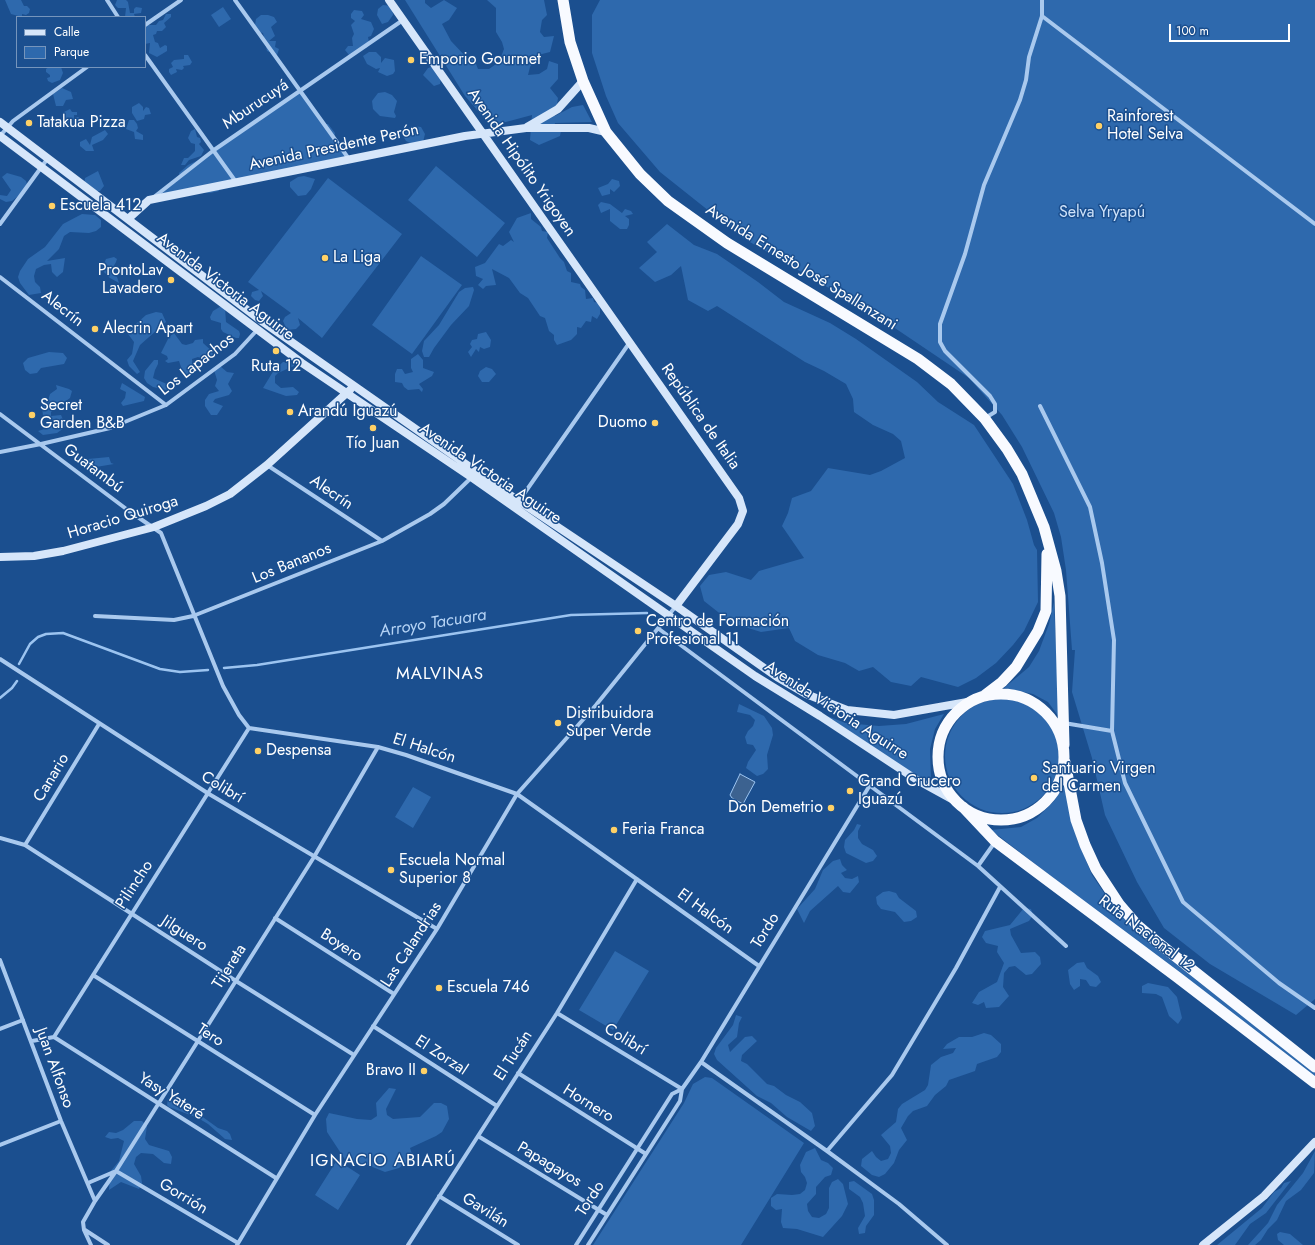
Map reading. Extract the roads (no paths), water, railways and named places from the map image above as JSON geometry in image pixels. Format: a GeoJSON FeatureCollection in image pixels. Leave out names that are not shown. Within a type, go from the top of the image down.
{"type":"FeatureCollection","features":[{"type":"Feature","properties":{"kind":"highway","name":"Avenida Ernesto José Spallanzani"},"geometry":{"type":"LineString","coordinates":[[563,0],[570,42],[583,81],[606,132],[640,174],[668,201],[691,219],[727,243],[918,359],[951,384],[985,419],[1007,449],[1022,474],[1044,527],[1056,571],[1060,596],[1060,724],[1064,745],[1064,762]]}},
{"type":"Feature","properties":{"kind":"highway","name":"Avenida Ernesto José Spallanzani"},"geometry":{"type":"LineString","coordinates":[[977,699],[1002,682],[1016,667],[1038,631],[1046,611],[1048,545]]}},
{"type":"Feature","properties":{"kind":"highway"},"geometry":{"type":"LineString","coordinates":[[1060,724],[1036,704],[1023,698],[1009,694],[995,694],[977,699],[960,709],[950,720],[943,733],[939,747],[938,762],[941,777],[960,804],[977,816],[994,820],[1011,819],[1027,815],[1041,806],[1053,793],[1061,778],[1064,762]]}},
{"type":"Feature","properties":{"kind":"highway","name":"Ruta Nacional 12"},"geometry":{"type":"LineString","coordinates":[[1064,762],[1076,820],[1085,845],[1096,869],[1119,904],[1137,925],[1156,941],[1315,1067]]}},
{"type":"Feature","properties":{"kind":"highway","name":"Ruta Nacional 12"},"geometry":{"type":"LineString","coordinates":[[960,804],[995,841],[1177,977],[1315,1083]]}},
{"type":"Feature","properties":{"kind":"main road","name":"Avenida Hipólito Yrigoyen"},"geometry":{"type":"LineString","coordinates":[[389,0],[630,342]]}},
{"type":"Feature","properties":{"kind":"main road","name":"Avenida Presidente Perón"},"geometry":{"type":"LineString","coordinates":[[526,128],[558,109],[583,81]]}},
{"type":"Feature","properties":{"kind":"main road","name":"Avenida Victoria Aguirre"},"geometry":{"type":"LineString","coordinates":[[0,122],[263,322],[354,386],[670,616],[756,676],[917,780],[960,804]]}},
{"type":"Feature","properties":{"kind":"main road","name":"Avenida Presidente Perón"},"geometry":{"type":"LineString","coordinates":[[149,200],[484,133],[526,128],[590,128],[606,132]]}},
{"type":"Feature","properties":{"kind":"main road","name":"Avenida Victoria Aguirre"},"geometry":{"type":"LineString","coordinates":[[0,136],[258,329],[348,394],[519,501],[676,606],[777,677],[806,694],[847,710],[894,715],[977,699]]}},
{"type":"Feature","properties":{"kind":"main road","name":"Mburucuyá"},"geometry":{"type":"LineString","coordinates":[[128,219],[149,200]]}},
{"type":"Feature","properties":{"kind":"main road","name":"República de Italia"},"geometry":{"type":"LineString","coordinates":[[630,342],[739,498],[743,511],[738,524],[676,606]]}},
{"type":"Feature","properties":{"kind":"main road","name":"Horacio Quiroga"},"geometry":{"type":"LineString","coordinates":[[0,557],[34,556],[63,551],[154,527],[206,506],[230,494],[267,465],[348,394],[354,386]]}},
{"type":"Feature","properties":{"kind":"main road"},"geometry":{"type":"LineString","coordinates":[[1203,1245],[1264,1196],[1315,1142]]}},
{"type":"Feature","properties":{"kind":"street"},"geometry":{"type":"LineString","coordinates":[[106,0],[117,16]]}},
{"type":"Feature","properties":{"kind":"street"},"geometry":{"type":"LineString","coordinates":[[146,24],[181,0]]}},
{"type":"Feature","properties":{"kind":"street"},"geometry":{"type":"LineString","coordinates":[[235,0],[349,160]]}},
{"type":"Feature","properties":{"kind":"street"},"geometry":{"type":"LineString","coordinates":[[985,419],[995,412],[994,404],[990,396],[945,351],[940,342],[940,324],[965,254],[984,185],[1020,100],[1026,80],[1029,57],[1042,16],[1042,0]]}},
{"type":"Feature","properties":{"kind":"street"},"geometry":{"type":"LineString","coordinates":[[1042,16],[1315,224]]}},
{"type":"Feature","properties":{"kind":"street","name":"Mburucuyá"},"geometry":{"type":"LineString","coordinates":[[149,200],[214,150],[403,20]]}},
{"type":"Feature","properties":{"kind":"street"},"geometry":{"type":"LineString","coordinates":[[146,56],[236,182]]}},
{"type":"Feature","properties":{"kind":"street"},"geometry":{"type":"LineString","coordinates":[[0,136],[13,121],[86,68]]}},
{"type":"Feature","properties":{"kind":"street"},"geometry":{"type":"LineString","coordinates":[[0,224],[48,158]]}},
{"type":"Feature","properties":{"kind":"street","name":"Alecrín"},"geometry":{"type":"LineString","coordinates":[[0,277],[166,405]]}},
{"type":"Feature","properties":{"kind":"street","name":"Los Lapachos"},"geometry":{"type":"LineString","coordinates":[[0,452],[110,428],[166,405],[235,354],[263,322]]}},
{"type":"Feature","properties":{"kind":"street"},"geometry":{"type":"LineString","coordinates":[[519,501],[630,342]]}},
{"type":"Feature","properties":{"kind":"street"},"geometry":{"type":"LineString","coordinates":[[1040,406],[1090,507],[1102,563],[1114,640],[1112,731],[1125,783],[1183,902],[1278,983],[1315,1008]]}},
{"type":"Feature","properties":{"kind":"street","name":"Guatambú"},"geometry":{"type":"LineString","coordinates":[[0,414],[129,511],[154,527]]}},
{"type":"Feature","properties":{"kind":"street","name":"Alecrín"},"geometry":{"type":"LineString","coordinates":[[267,465],[382,541]]}},
{"type":"Feature","properties":{"kind":"street","name":"Los Bananos"},"geometry":{"type":"LineString","coordinates":[[95,616],[174,620],[193,616],[382,541],[435,511],[465,486],[474,474]]}},
{"type":"Feature","properties":{"kind":"street"},"geometry":{"type":"LineString","coordinates":[[154,527],[165,539],[193,616],[222,686],[239,716],[249,728]]}},
{"type":"Feature","properties":{"kind":"street","name":"Las Calandrias"},"geometry":{"type":"LineString","coordinates":[[237,1244],[315,1115],[437,929],[517,794],[596,705],[670,616],[676,606]]}},
{"type":"Feature","properties":{"kind":"street"},"geometry":{"type":"LineString","coordinates":[[659,629],[978,866],[1066,946]]}},
{"type":"Feature","properties":{"kind":"street","name":"Colibrí"},"geometry":{"type":"LineString","coordinates":[[0,659],[209,794],[437,929]]}},
{"type":"Feature","properties":{"kind":"street","name":"Canario"},"geometry":{"type":"LineString","coordinates":[[26,845],[99,724]]}},
{"type":"Feature","properties":{"kind":"street"},"geometry":{"type":"LineString","coordinates":[[1060,724],[1112,731]]}},
{"type":"Feature","properties":{"kind":"street","name":"El Halcón"},"geometry":{"type":"LineString","coordinates":[[249,728],[378,748],[406,755],[517,794],[759,966]]}},
{"type":"Feature","properties":{"kind":"street","name":"Pilincho"},"geometry":{"type":"LineString","coordinates":[[54,1037],[130,914],[209,794],[249,728]]}},
{"type":"Feature","properties":{"kind":"street","name":"Tijereta"},"geometry":{"type":"LineString","coordinates":[[84,1230],[83,1222],[95,1201],[159,1104],[314,857],[378,748]]}},
{"type":"Feature","properties":{"kind":"street","name":"Tordo"},"geometry":{"type":"LineString","coordinates":[[588,1245],[680,1101],[682,1089],[870,785]]}},
{"type":"Feature","properties":{"kind":"street","name":"Jilguero"},"geometry":{"type":"LineString","coordinates":[[0,838],[26,845],[130,914],[354,1055]]}},
{"type":"Feature","properties":{"kind":"street"},"geometry":{"type":"LineString","coordinates":[[978,866],[995,841]]}},
{"type":"Feature","properties":{"kind":"street","name":"El Tucán"},"geometry":{"type":"LineString","coordinates":[[408,1245],[557,1013],[637,879]]}},
{"type":"Feature","properties":{"kind":"street"},"geometry":{"type":"LineString","coordinates":[[827,1151],[892,1075],[956,968],[1000,887]]}},
{"type":"Feature","properties":{"kind":"street","name":"Boyero"},"geometry":{"type":"LineString","coordinates":[[275,918],[394,994]]}},
{"type":"Feature","properties":{"kind":"street","name":"Juan Alfonso"},"geometry":{"type":"LineString","coordinates":[[0,960],[32,1041],[60,1121],[95,1201]]}},
{"type":"Feature","properties":{"kind":"street","name":"Tero"},"geometry":{"type":"LineString","coordinates":[[93,975],[315,1115]]}},
{"type":"Feature","properties":{"kind":"street","name":"Colibrí"},"geometry":{"type":"LineString","coordinates":[[557,1013],[682,1089]]}},
{"type":"Feature","properties":{"kind":"street"},"geometry":{"type":"LineString","coordinates":[[0,1029],[23,1020]]}},
{"type":"Feature","properties":{"kind":"street","name":"El Zorzal"},"geometry":{"type":"LineString","coordinates":[[373,1026],[497,1106]]}},
{"type":"Feature","properties":{"kind":"street"},"geometry":{"type":"LineString","coordinates":[[32,1041],[54,1037]]}},
{"type":"Feature","properties":{"kind":"street","name":"Yasy Yateré"},"geometry":{"type":"LineString","coordinates":[[54,1037],[276,1178]]}},
{"type":"Feature","properties":{"kind":"street"},"geometry":{"type":"LineString","coordinates":[[700,1062],[827,1151],[899,1204],[947,1245]]}},
{"type":"Feature","properties":{"kind":"street","name":"Hornero"},"geometry":{"type":"LineString","coordinates":[[518,1073],[646,1154]]}},
{"type":"Feature","properties":{"kind":"street","name":"Tordo"},"geometry":{"type":"LineString","coordinates":[[576,1245],[672,1094],[682,1089]]}},
{"type":"Feature","properties":{"kind":"street"},"geometry":{"type":"LineString","coordinates":[[0,1145],[60,1121]]}},
{"type":"Feature","properties":{"kind":"street","name":"Papagayos"},"geometry":{"type":"LineString","coordinates":[[478,1136],[607,1215]]}},
{"type":"Feature","properties":{"kind":"street"},"geometry":{"type":"LineString","coordinates":[[88,1183],[116,1171]]}},
{"type":"Feature","properties":{"kind":"street","name":"Gorrión"},"geometry":{"type":"LineString","coordinates":[[116,1171],[237,1244]]}},
{"type":"Feature","properties":{"kind":"street","name":"Gavilán"},"geometry":{"type":"LineString","coordinates":[[439,1196],[518,1245]]}},
{"type":"Feature","properties":{"kind":"street"},"geometry":{"type":"LineString","coordinates":[[84,1230],[91,1245]]}},
{"type":"Feature","properties":{"kind":"street"},"geometry":{"type":"LineString","coordinates":[[84,1230],[108,1245]]}},
{"type":"Feature","properties":{"kind":"waterway","name":"Arroyo Tacuara"},"geometry":{"type":"LineString","coordinates":[[224,668],[257,665],[571,615],[647,613]]}},
{"type":"Feature","properties":{"kind":"waterway","name":"Arroyo Tacuara"},"geometry":{"type":"LineString","coordinates":[[19,664],[30,644],[38,637],[46,634],[63,633],[160,669],[180,672],[208,670]]}},
{"type":"Feature","properties":{"kind":"waterway","name":"Arroyo Tacuara"},"geometry":{"type":"LineString","coordinates":[[0,698],[12,688],[17,681]]}},
{"type":"Feature","properties":{"kind":"place","name":"Emporio Gourmet"},"geometry":{"type":"Point","coordinates":[411,60]}},
{"type":"Feature","properties":{"kind":"place","name":"Tatakua Pizza"},"geometry":{"type":"Point","coordinates":[29,123]}},
{"type":"Feature","properties":{"kind":"place","name":"Rainforest Hotel Selva"},"geometry":{"type":"Point","coordinates":[1099,126]}},
{"type":"Feature","properties":{"kind":"place","name":"Escuela 412"},"geometry":{"type":"Point","coordinates":[52,206]}},
{"type":"Feature","properties":{"kind":"place","name":"La Liga"},"geometry":{"type":"Point","coordinates":[325,258]}},
{"type":"Feature","properties":{"kind":"place","name":"ProntoLav Lavadero"},"geometry":{"type":"Point","coordinates":[171,280]}},
{"type":"Feature","properties":{"kind":"place","name":"Alecrin Apart"},"geometry":{"type":"Point","coordinates":[95,329]}},
{"type":"Feature","properties":{"kind":"place","name":"Ruta 12"},"geometry":{"type":"Point","coordinates":[276,351]}},
{"type":"Feature","properties":{"kind":"place","name":"Arandú Iguazú"},"geometry":{"type":"Point","coordinates":[290,412]}},
{"type":"Feature","properties":{"kind":"place","name":"Secret Garden B&B"},"geometry":{"type":"Point","coordinates":[32,415]}},
{"type":"Feature","properties":{"kind":"place","name":"Duomo"},"geometry":{"type":"Point","coordinates":[655,423]}},
{"type":"Feature","properties":{"kind":"place","name":"Tío Juan"},"geometry":{"type":"Point","coordinates":[373,428]}},
{"type":"Feature","properties":{"kind":"place","name":"Centro de Formación Profesional 11"},"geometry":{"type":"Point","coordinates":[638,631]}},
{"type":"Feature","properties":{"kind":"place","name":"Distribuidora Super Verde"},"geometry":{"type":"Point","coordinates":[558,723]}},
{"type":"Feature","properties":{"kind":"place","name":"Despensa"},"geometry":{"type":"Point","coordinates":[258,751]}},
{"type":"Feature","properties":{"kind":"place","name":"Santuario Virgen del Carmen"},"geometry":{"type":"Point","coordinates":[1034,778]}},
{"type":"Feature","properties":{"kind":"place","name":"Grand Crucero Iguazú"},"geometry":{"type":"Point","coordinates":[850,791]}},
{"type":"Feature","properties":{"kind":"place","name":"Don Demetrio"},"geometry":{"type":"Point","coordinates":[831,808]}},
{"type":"Feature","properties":{"kind":"place","name":"Feria Franca"},"geometry":{"type":"Point","coordinates":[614,830]}},
{"type":"Feature","properties":{"kind":"place","name":"Escuela Normal Superior 8"},"geometry":{"type":"Point","coordinates":[391,870]}},
{"type":"Feature","properties":{"kind":"place","name":"Escuela 746"},"geometry":{"type":"Point","coordinates":[439,988]}},
{"type":"Feature","properties":{"kind":"place","name":"Bravo II"},"geometry":{"type":"Point","coordinates":[424,1071]}},
{"type":"Feature","properties":{"kind":"district","name":"MALVINAS"},"geometry":{"type":"Point","coordinates":[440,675]}},
{"type":"Feature","properties":{"kind":"district","name":"IGNACIO ABIARÚ"},"geometry":{"type":"Point","coordinates":[383,1162]}},
{"type":"Feature","properties":{"kind":"park label","name":"Selva Yryapú"},"geometry":{"type":"Point","coordinates":[1102,213]}}]}
